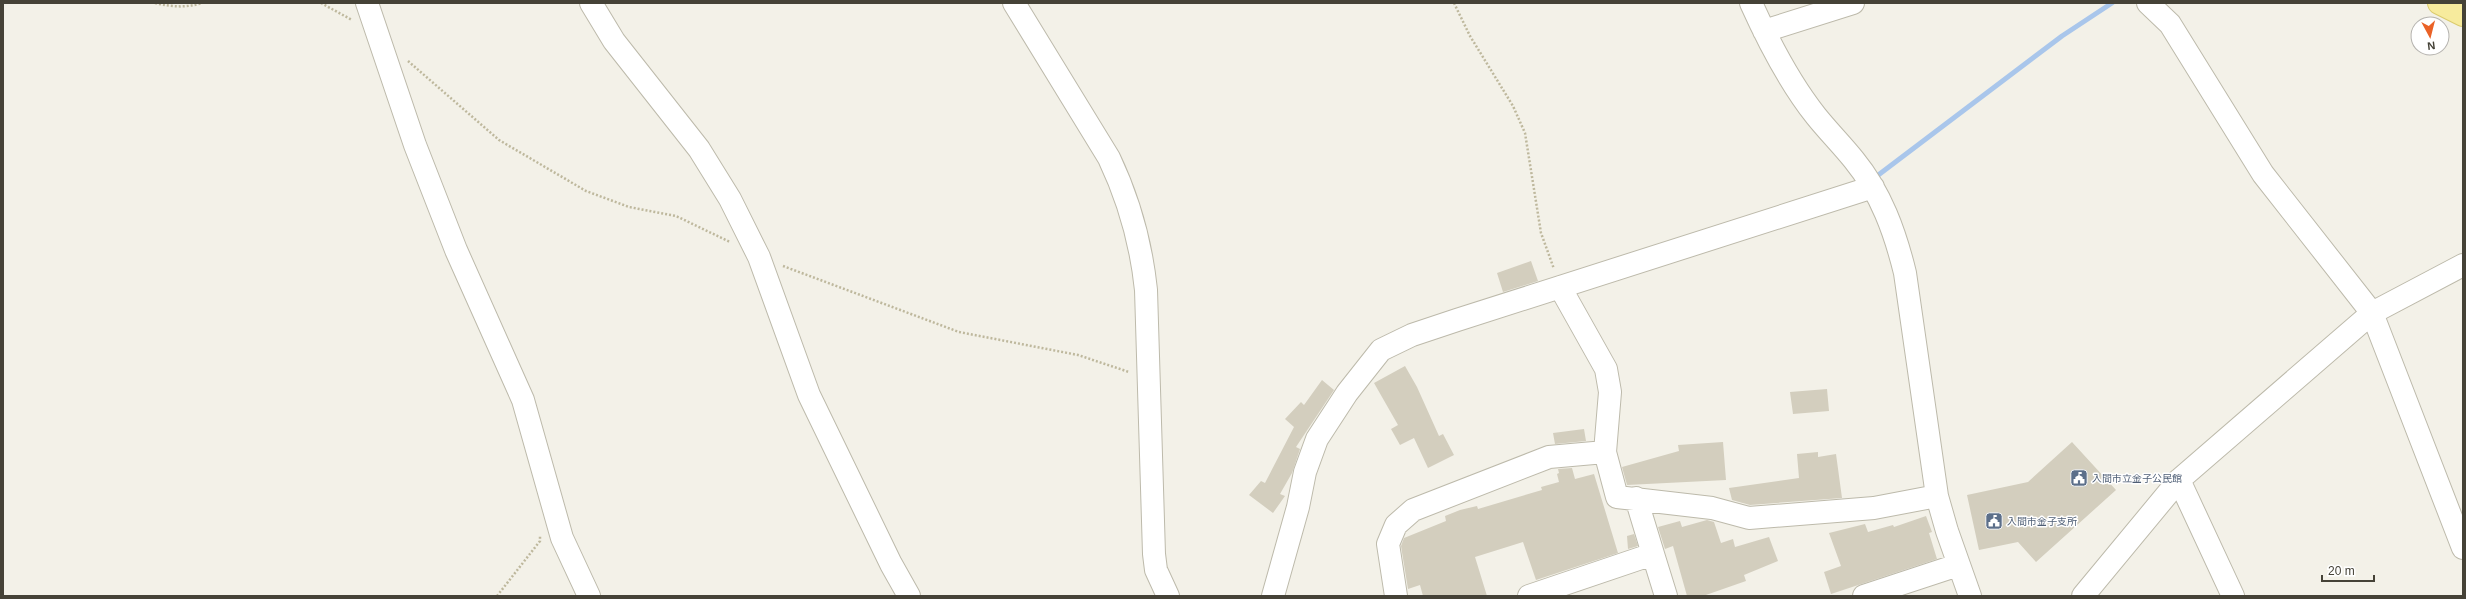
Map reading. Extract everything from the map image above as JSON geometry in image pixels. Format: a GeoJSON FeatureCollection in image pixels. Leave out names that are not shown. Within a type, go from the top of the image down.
{"type":"FeatureCollection","features":[{"type":"Feature","properties":{"kind":"main road"},"geometry":{"type":"LineString","coordinates":[[2440,3],[2463,15]]}},
{"type":"Feature","properties":{"kind":"street"},"geometry":{"type":"LineString","coordinates":[[367,3],[415,145],[456,250],[523,400],[562,538],[589,596]]}},
{"type":"Feature","properties":{"kind":"street"},"geometry":{"type":"LineString","coordinates":[[592,3],[614,41],[716,174],[760,257],[809,395],[890,564],[909,596]]}},
{"type":"Feature","properties":{"kind":"street"},"geometry":{"type":"LineString","coordinates":[[1014,3],[1090,126],[1121,184],[1142,253],[1146,290],[1154,554],[1156,570],[1168,596]]}},
{"type":"Feature","properties":{"kind":"street"},"geometry":{"type":"LineString","coordinates":[[1751,3],[1764,31],[1803,98],[1816,117],[1855,161],[1873,187],[1884,209],[1898,246],[1905,273],[1937,496],[1958,565],[1970,596]]}},
{"type":"Feature","properties":{"kind":"street"},"geometry":{"type":"LineString","coordinates":[[1764,31],[1853,3]]}},
{"type":"Feature","properties":{"kind":"street"},"geometry":{"type":"LineString","coordinates":[[2148,3],[2170,24],[2263,174],[2372,312],[2463,548]]}},
{"type":"Feature","properties":{"kind":"street"},"geometry":{"type":"LineString","coordinates":[[1273,596],[1298,507],[1305,472],[1317,439],[1359,376],[1381,350],[1412,335],[1873,187]]}},
{"type":"Feature","properties":{"kind":"street"},"geometry":{"type":"LineString","coordinates":[[2083,596],[2180,480],[2372,312],[2463,264]]}},
{"type":"Feature","properties":{"kind":"street"},"geometry":{"type":"LineString","coordinates":[[1560,287],[1606,369],[1610,392],[1605,452],[1617,497],[1712,508],[1749,518],[1874,508],[1937,496]]}},
{"type":"Feature","properties":{"kind":"street"},"geometry":{"type":"LineString","coordinates":[[1396,596],[1388,544],[1396,525],[1413,510],[1549,457],[1605,452]]}},
{"type":"Feature","properties":{"kind":"street"},"geometry":{"type":"LineString","coordinates":[[2180,480],[2234,596]]}},
{"type":"Feature","properties":{"kind":"street"},"geometry":{"type":"LineString","coordinates":[[1636,498],[1666,596]]}},
{"type":"Feature","properties":{"kind":"street"},"geometry":{"type":"LineString","coordinates":[[1529,596],[1653,554]]}},
{"type":"Feature","properties":{"kind":"street"},"geometry":{"type":"LineString","coordinates":[[1864,596],[1958,565]]}},
{"type":"Feature","properties":{"kind":"path"},"geometry":{"type":"LineString","coordinates":[[156,3],[178,7],[202,3]]}},
{"type":"Feature","properties":{"kind":"path"},"geometry":{"type":"LineString","coordinates":[[321,3],[377,35]]}},
{"type":"Feature","properties":{"kind":"path"},"geometry":{"type":"LineString","coordinates":[[1454,3],[1470,36],[1514,106],[1525,133],[1541,233],[1560,287]]}},
{"type":"Feature","properties":{"kind":"path"},"geometry":{"type":"LineString","coordinates":[[406,60],[498,140],[586,191],[629,207],[676,216],[760,257],[959,332],[1078,355],[1149,380]]}},
{"type":"Feature","properties":{"kind":"path"},"geometry":{"type":"LineString","coordinates":[[497,596],[540,542],[541,534]]}},
{"type":"Feature","properties":{"kind":"building"},"geometry":{"type":"Polygon","coordinates":[[[1531,261],[1538,281],[1503,292],[1497,273],[1531,261]]]}},
{"type":"Feature","properties":{"kind":"building"},"geometry":{"type":"Polygon","coordinates":[[[1405,366],[1417,387],[1439,436],[1443,434],[1454,455],[1428,468],[1414,438],[1400,445],[1391,429],[1398,425],[1374,383],[1405,366]]]}},
{"type":"Feature","properties":{"kind":"building"},"geometry":{"type":"Polygon","coordinates":[[[1322,380],[1334,390],[1296,447],[1300,449],[1292,473],[1280,494],[1285,496],[1273,513],[1249,495],[1261,481],[1265,483],[1294,427],[1285,419],[1301,402],[1304,405],[1322,380]]]}},
{"type":"Feature","properties":{"kind":"building"},"geometry":{"type":"Polygon","coordinates":[[[1827,389],[1829,411],[1793,414],[1790,392],[1827,389]]]}},
{"type":"Feature","properties":{"kind":"building"},"geometry":{"type":"Polygon","coordinates":[[[1584,429],[1586,441],[1555,444],[1553,433],[1584,429]]]}},
{"type":"Feature","properties":{"kind":"building"},"geometry":{"type":"Polygon","coordinates":[[[1723,442],[1726,480],[1627,485],[1622,467],[1679,451],[1678,445],[1723,442]]]}},
{"type":"Feature","properties":{"kind":"building"},"geometry":{"type":"Polygon","coordinates":[[[2072,442],[2116,490],[2036,562],[2018,542],[1979,550],[1967,495],[2028,482],[2072,442]]]}},
{"type":"Feature","properties":{"kind":"building"},"geometry":{"type":"Polygon","coordinates":[[[1818,452],[1818,457],[1836,454],[1842,498],[1750,505],[1732,500],[1729,488],[1799,478],[1797,454],[1818,452]]]}},
{"type":"Feature","properties":{"kind":"building"},"geometry":{"type":"Polygon","coordinates":[[[1572,468],[1575,479],[1594,474],[1618,553],[1536,580],[1523,542],[1475,557],[1487,596],[1423,596],[1420,585],[1408,589],[1401,546],[1404,538],[1446,521],[1445,516],[1460,510],[1477,506],[1478,509],[1542,490],[1541,487],[1559,482],[1557,474],[1559,473],[1558,469],[1572,468]]]}},
{"type":"Feature","properties":{"kind":"building"},"geometry":{"type":"Polygon","coordinates":[[[1926,516],[1932,532],[1929,533],[1937,559],[1831,594],[1824,572],[1841,566],[1829,533],[1865,524],[1868,532],[1893,525],[1894,527],[1926,516]]]}},
{"type":"Feature","properties":{"kind":"building"},"geometry":{"type":"Polygon","coordinates":[[[1707,520],[1714,522],[1721,543],[1733,539],[1735,547],[1769,537],[1778,561],[1744,575],[1746,581],[1703,596],[1687,596],[1673,546],[1665,549],[1658,527],[1680,521],[1682,527],[1707,520]]]}},
{"type":"Feature","properties":{"kind":"building"},"geometry":{"type":"Polygon","coordinates":[[[1634,534],[1638,546],[1628,549],[1627,536],[1634,534]]]}},
{"type":"Feature","properties":{"kind":"waterway"},"geometry":{"type":"LineString","coordinates":[[1873,179],[2062,36],[2112,3]]}},
{"type":"Feature","properties":{"kind":"place","name":"入間市立金子公民館"},"geometry":{"type":"Point","coordinates":[2079,478]}},
{"type":"Feature","properties":{"kind":"place","name":"入間市金子支所"},"geometry":{"type":"Point","coordinates":[1994,521]}}]}
